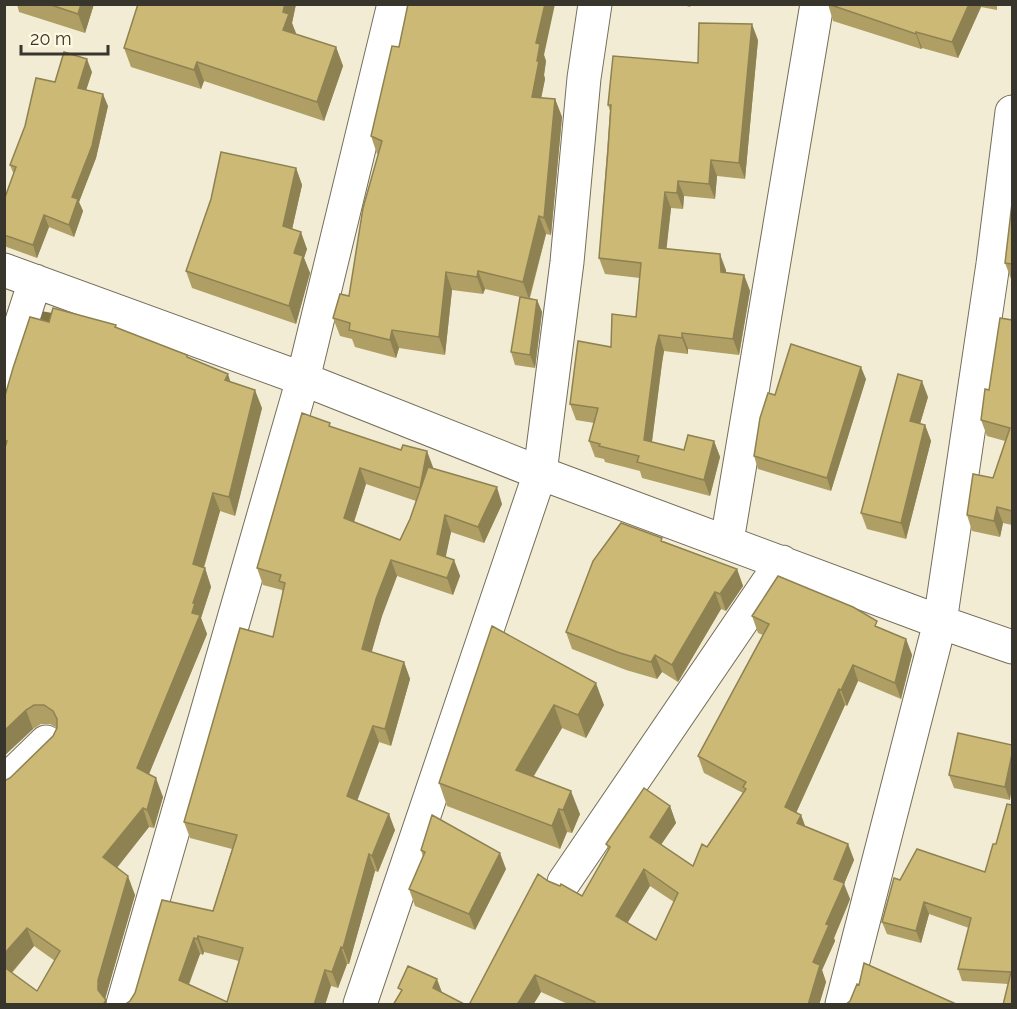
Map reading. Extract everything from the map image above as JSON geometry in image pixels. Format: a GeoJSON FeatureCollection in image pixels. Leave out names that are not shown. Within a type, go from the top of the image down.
{"type":"FeatureCollection","features":[{"type":"Feature","properties":{"kind":"street"},"geometry":{"type":"LineString","coordinates":[[123,1005],[303,379],[394,4]]}},
{"type":"Feature","properties":{"kind":"street"},"geometry":{"type":"LineString","coordinates":[[360,1005],[540,473],[567,262],[584,78],[594,4]]}},
{"type":"Feature","properties":{"kind":"street"},"geometry":{"type":"LineString","coordinates":[[727,541],[817,4]]}},
{"type":"Feature","properties":{"kind":"street"},"geometry":{"type":"LineString","coordinates":[[842,1005],[940,622],[993,264],[1012,112]]}},
{"type":"Feature","properties":{"kind":"street"},"geometry":{"type":"LineString","coordinates":[[4,270],[303,379],[540,473],[1012,647]]}},
{"type":"Feature","properties":{"kind":"street"},"geometry":{"type":"LineString","coordinates":[[4,377],[35,281]]}},
{"type":"Feature","properties":{"kind":"street"},"geometry":{"type":"LineString","coordinates":[[564,882],[782,562]]}},
{"type":"Feature","properties":{"kind":"street"},"geometry":{"type":"LineString","coordinates":[[4,783],[46,742]]}},
{"type":"Feature","properties":{"kind":"building"},"geometry":{"type":"Polygon","coordinates":[[[48,4],[81,4],[78,14],[48,4]]]}},
{"type":"Feature","properties":{"kind":"building"},"geometry":{"type":"Polygon","coordinates":[[[138,4],[285,4],[283,12],[289,14],[283,30],[336,47],[317,102],[197,62],[194,70],[124,48],[138,4]]]}},
{"type":"Feature","properties":{"kind":"building"},"geometry":{"type":"Polygon","coordinates":[[[408,4],[545,4],[536,43],[540,44],[537,61],[539,61],[532,97],[555,99],[544,218],[539,216],[523,282],[478,271],[477,277],[446,272],[439,337],[392,330],[390,340],[349,330],[350,323],[333,318],[340,294],[349,296],[363,208],[382,141],[371,136],[392,46],[399,47],[408,4]]]}},
{"type":"Feature","properties":{"kind":"building"},"geometry":{"type":"Polygon","coordinates":[[[828,4],[969,4],[952,42],[916,32],[916,34],[828,4]]]}},
{"type":"Feature","properties":{"kind":"building"},"geometry":{"type":"Polygon","coordinates":[[[699,23],[752,24],[739,163],[711,160],[709,184],[678,181],[677,193],[665,192],[659,248],[720,254],[721,272],[744,275],[733,339],[682,333],[682,338],[659,335],[644,440],[684,450],[688,435],[714,441],[704,480],[637,462],[639,456],[599,446],[600,444],[589,441],[598,408],[570,404],[578,341],[611,347],[612,314],[636,317],[641,263],[599,258],[613,56],[698,63],[699,23]]]}},
{"type":"Feature","properties":{"kind":"building"},"geometry":{"type":"Polygon","coordinates":[[[64,52],[87,59],[78,88],[103,94],[92,146],[72,197],[78,199],[69,225],[44,215],[33,245],[4,235],[4,200],[16,167],[10,165],[25,126],[36,78],[55,82],[64,52]]]}},
{"type":"Feature","properties":{"kind":"building"},"geometry":{"type":"Polygon","coordinates":[[[221,152],[296,168],[283,226],[301,232],[294,253],[303,256],[289,306],[186,271],[211,199],[221,152]]]}},
{"type":"Feature","properties":{"kind":"building"},"geometry":{"type":"Polygon","coordinates":[[[1012,203],[1012,264],[1005,263],[1012,203]]]}},
{"type":"Feature","properties":{"kind":"building"},"geometry":{"type":"Polygon","coordinates":[[[520,297],[537,300],[530,355],[511,352],[520,297]]]}},
{"type":"Feature","properties":{"kind":"building"},"geometry":{"type":"Polygon","coordinates":[[[53,308],[116,325],[115,327],[228,374],[225,380],[255,390],[229,497],[213,493],[193,564],[205,568],[193,603],[195,603],[192,613],[200,615],[137,768],[156,778],[147,810],[143,808],[103,857],[128,876],[98,980],[98,990],[106,1000],[103,1005],[4,1005],[4,967],[37,991],[60,951],[27,928],[4,954],[4,781],[10,778],[53,736],[57,728],[57,719],[53,711],[44,705],[34,705],[4,731],[4,451],[7,441],[4,441],[4,399],[30,317],[49,322],[53,308]]]}},
{"type":"Feature","properties":{"kind":"building"},"geometry":{"type":"Polygon","coordinates":[[[1000,318],[1012,320],[1012,511],[997,507],[994,521],[967,515],[973,474],[993,478],[1010,428],[981,420],[985,389],[989,390],[1000,318]]]}},
{"type":"Feature","properties":{"kind":"building"},"geometry":{"type":"Polygon","coordinates":[[[791,344],[861,367],[827,478],[754,456],[760,418],[768,393],[775,395],[791,344]]]}},
{"type":"Feature","properties":{"kind":"building"},"geometry":{"type":"Polygon","coordinates":[[[898,374],[922,381],[910,421],[925,425],[901,523],[861,513],[898,374]]]}},
{"type":"Feature","properties":{"kind":"building"},"geometry":{"type":"Polygon","coordinates":[[[302,413],[330,423],[329,426],[401,450],[403,445],[427,451],[420,488],[360,468],[344,518],[400,540],[410,519],[428,467],[497,487],[478,527],[445,515],[437,554],[454,560],[447,578],[391,560],[376,599],[362,649],[404,662],[385,729],[373,726],[347,796],[389,814],[372,856],[369,854],[343,948],[341,947],[332,972],[325,970],[314,1005],[124,1005],[135,993],[162,900],[213,911],[237,835],[184,822],[240,628],[273,637],[285,583],[279,581],[281,575],[257,568],[302,413]],[[198,936],[197,939],[194,938],[179,980],[227,1002],[243,948],[198,936]]]}},
{"type":"Feature","properties":{"kind":"building"},"geometry":{"type":"Polygon","coordinates":[[[621,523],[662,538],[661,541],[737,569],[720,594],[715,592],[672,665],[655,655],[651,662],[620,653],[566,632],[593,561],[621,523]]]}},
{"type":"Feature","properties":{"kind":"building"},"geometry":{"type":"Polygon","coordinates":[[[778,576],[853,607],[877,621],[875,626],[906,639],[895,683],[853,665],[841,690],[839,689],[785,807],[801,815],[797,823],[848,844],[834,879],[844,883],[813,962],[820,965],[808,1005],[594,1005],[595,1002],[535,975],[517,1005],[469,1005],[538,874],[582,896],[610,847],[606,844],[644,788],[670,806],[650,837],[693,866],[702,844],[707,847],[746,789],[743,787],[746,782],[698,756],[769,624],[752,616],[778,576]],[[644,869],[616,916],[656,940],[678,893],[644,869]]]}},
{"type":"Feature","properties":{"kind":"building"},"geometry":{"type":"Polygon","coordinates":[[[492,626],[596,683],[578,715],[554,705],[516,770],[571,791],[563,810],[559,809],[552,826],[439,783],[492,626]]]}},
{"type":"Feature","properties":{"kind":"building"},"geometry":{"type":"Polygon","coordinates":[[[958,733],[1012,745],[1005,787],[949,775],[958,733]]]}},
{"type":"Feature","properties":{"kind":"building"},"geometry":{"type":"Polygon","coordinates":[[[1007,804],[1012,805],[1012,1005],[1003,1005],[1011,972],[958,969],[971,918],[924,902],[916,931],[882,922],[894,878],[900,880],[917,849],[985,872],[993,844],[996,844],[1007,804]]]}},
{"type":"Feature","properties":{"kind":"building"},"geometry":{"type":"Polygon","coordinates":[[[432,815],[500,853],[469,914],[409,889],[425,852],[421,850],[432,815]]]}},
{"type":"Feature","properties":{"kind":"building"},"geometry":{"type":"Polygon","coordinates":[[[864,963],[956,1004],[845,1005],[850,1001],[857,984],[859,985],[864,963]]]}},
{"type":"Feature","properties":{"kind":"building"},"geometry":{"type":"Polygon","coordinates":[[[408,966],[437,979],[433,988],[466,1005],[393,1005],[402,990],[398,988],[408,966]]]}},
{"type":"Feature","properties":{"kind":"waterway"},"geometry":{"type":"LineString","coordinates":[[29,318],[43,316],[60,319]]}}]}
